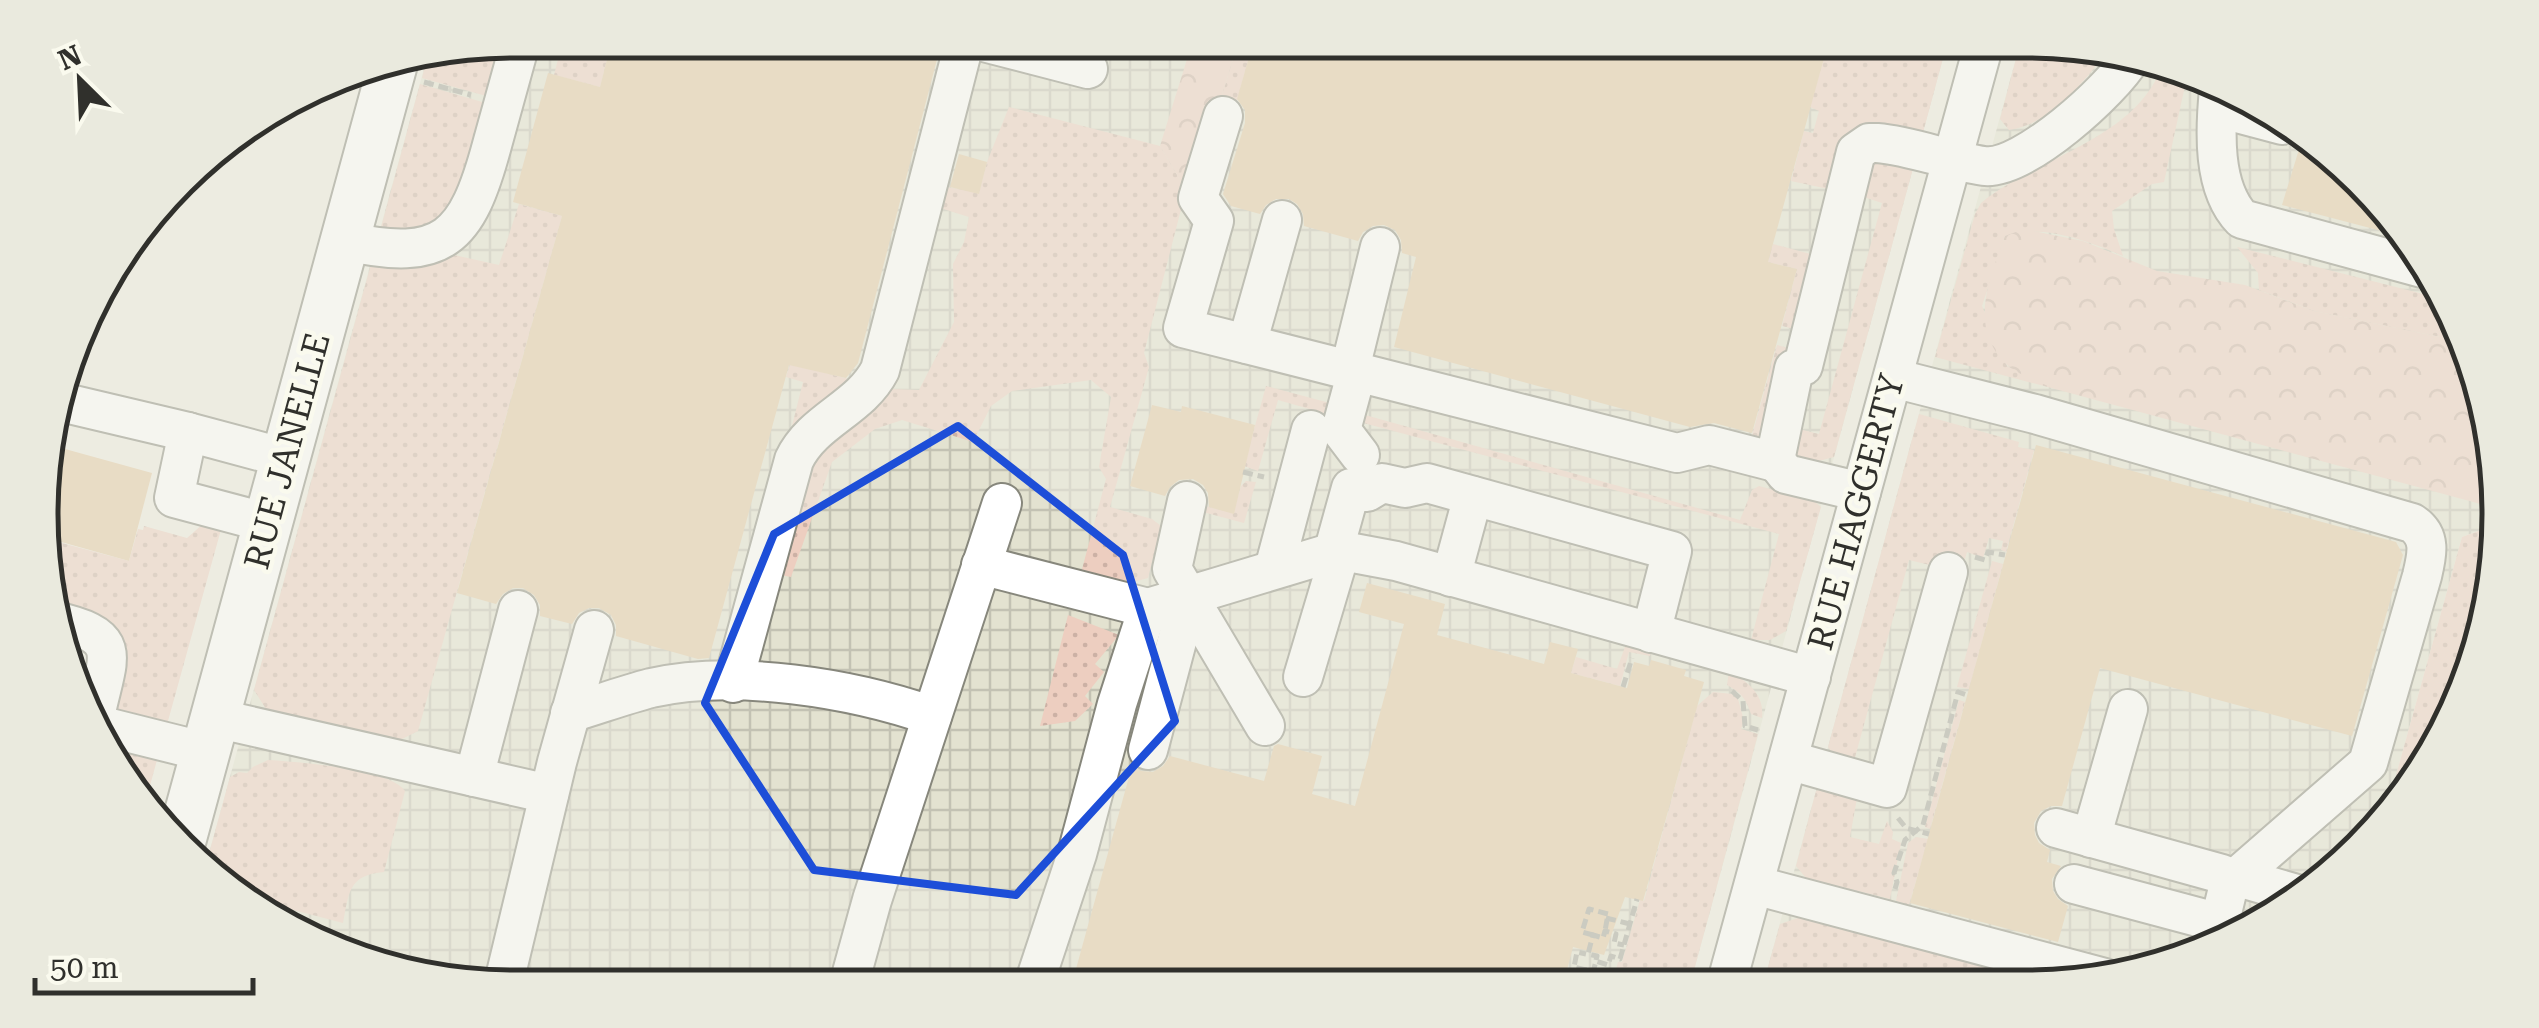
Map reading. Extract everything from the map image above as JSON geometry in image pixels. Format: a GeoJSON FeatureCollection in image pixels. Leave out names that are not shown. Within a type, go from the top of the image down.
{"type":"FeatureCollection","features":[{"type":"Feature","properties":{"kind":"main road","name":"RUE JANELLE"},"geometry":{"type":"LineString","coordinates":[[184,830],[345,241],[408,71]]}},
{"type":"Feature","properties":{"kind":"street"},"geometry":{"type":"LineString","coordinates":[[345,241],[383,250],[406,249],[442,238],[467,218],[480,189],[516,58]]}},
{"type":"Feature","properties":{"kind":"street"},"geometry":{"type":"LineString","coordinates":[[733,683],[801,445],[818,426],[863,393],[880,370],[944,160],[962,58]]}},
{"type":"Feature","properties":{"kind":"street"},"geometry":{"type":"LineString","coordinates":[[1046,58],[1088,69]]}},
{"type":"Feature","properties":{"kind":"street","name":"RUE HAGGERTY"},"geometry":{"type":"LineString","coordinates":[[1730,970],[1980,58]]}},
{"type":"Feature","properties":{"kind":"street"},"geometry":{"type":"LineString","coordinates":[[1775,462],[1777,435],[1794,369],[1803,366],[1856,152],[1861,146],[1877,143],[1990,166],[2020,154],[2086,109],[2124,68]]}},
{"type":"Feature","properties":{"kind":"street"},"geometry":{"type":"LineString","coordinates":[[2218,101],[2222,176],[2228,200],[2242,219],[2407,264]]}},
{"type":"Feature","properties":{"kind":"street"},"geometry":{"type":"LineString","coordinates":[[1223,116],[1198,198],[1214,221],[1183,328],[1677,453],[1708,445],[1775,462],[1786,474],[1861,492]]}},
{"type":"Feature","properties":{"kind":"street"},"geometry":{"type":"LineString","coordinates":[[1247,344],[1282,220]]}},
{"type":"Feature","properties":{"kind":"street"},"geometry":{"type":"LineString","coordinates":[[1380,247],[1341,430],[1359,458],[1366,492],[1382,483],[1405,488],[1426,483],[1672,551],[1651,633]]}},
{"type":"Feature","properties":{"kind":"street"},"geometry":{"type":"LineString","coordinates":[[1892,378],[2074,425],[2151,476]]}},
{"type":"Feature","properties":{"kind":"street"},"geometry":{"type":"LineString","coordinates":[[71,404],[286,458]]}},
{"type":"Feature","properties":{"kind":"street"},"geometry":{"type":"LineString","coordinates":[[1274,568],[1310,430]]}},
{"type":"Feature","properties":{"kind":"street"},"geometry":{"type":"LineString","coordinates":[[188,432],[174,498],[268,522]]}},
{"type":"Feature","properties":{"kind":"street"},"geometry":{"type":"LineString","coordinates":[[2112,450],[2412,523],[2426,540],[2422,576],[2368,762],[2234,881],[2219,927]]}},
{"type":"Feature","properties":{"kind":"street"},"geometry":{"type":"LineString","coordinates":[[1303,677],[1359,458]]}},
{"type":"Feature","properties":{"kind":"street"},"geometry":{"type":"LineString","coordinates":[[1451,577],[1473,496]]}},
{"type":"Feature","properties":{"kind":"street"},"geometry":{"type":"LineString","coordinates":[[1187,502],[1172,569],[1265,726]]}},
{"type":"Feature","properties":{"kind":"street"},"geometry":{"type":"LineString","coordinates":[[853,970],[1002,503]]}},
{"type":"Feature","properties":{"kind":"street"},"geometry":{"type":"LineString","coordinates":[[982,565],[1148,608],[1274,568],[1336,553],[1369,555],[1811,677]]}},
{"type":"Feature","properties":{"kind":"street"},"geometry":{"type":"LineString","coordinates":[[1788,760],[1888,788],[1948,572]]}},
{"type":"Feature","properties":{"kind":"street"},"geometry":{"type":"LineString","coordinates":[[1148,750],[1189,596]]}},
{"type":"Feature","properties":{"kind":"street"},"geometry":{"type":"LineString","coordinates":[[1051,970],[1071,870],[1148,608]]}},
{"type":"Feature","properties":{"kind":"street"},"geometry":{"type":"LineString","coordinates":[[474,778],[518,610]]}},
{"type":"Feature","properties":{"kind":"street"},"geometry":{"type":"LineString","coordinates":[[71,626],[94,632],[105,646],[106,666],[98,701]]}},
{"type":"Feature","properties":{"kind":"street"},"geometry":{"type":"LineString","coordinates":[[507,970],[594,630]]}},
{"type":"Feature","properties":{"kind":"street"},"geometry":{"type":"LineString","coordinates":[[570,713],[651,688],[766,682],[853,692],[932,716]]}},
{"type":"Feature","properties":{"kind":"street"},"geometry":{"type":"LineString","coordinates":[[2128,709],[2074,833],[2222,874],[2234,881],[2283,891]]}},
{"type":"Feature","properties":{"kind":"street"},"geometry":{"type":"LineString","coordinates":[[105,716],[549,794]]}},
{"type":"Feature","properties":{"kind":"street"},"geometry":{"type":"LineString","coordinates":[[2074,884],[2210,931]]}},
{"type":"Feature","properties":{"kind":"street"},"geometry":{"type":"LineString","coordinates":[[1754,885],[2070,968]]}},
{"type":"Feature","properties":{"kind":"path"},"geometry":{"type":"LineString","coordinates":[[408,71],[472,96]]}},
{"type":"Feature","properties":{"kind":"path"},"geometry":{"type":"LineString","coordinates":[[1243,472],[1257,475]]}},
{"type":"Feature","properties":{"kind":"path"},"geometry":{"type":"LineString","coordinates":[[1722,686],[1743,701],[1745,726],[1758,730]]}},
{"type":"Feature","properties":{"kind":"path"},"geometry":{"type":"LineString","coordinates":[[1893,899],[1898,882],[1894,873],[1905,840],[1923,825],[1958,692],[1967,694]]}},
{"type":"Feature","properties":{"kind":"path"},"geometry":{"type":"LineString","coordinates":[[1896,815],[1906,828],[1929,834]]}},
{"type":"Feature","properties":{"kind":"path"},"geometry":{"type":"LineString","coordinates":[[1596,961],[1608,965],[1611,956],[1620,958],[1637,900]]}},
{"type":"Feature","properties":{"kind":"path"},"geometry":{"type":"LineString","coordinates":[[1589,908],[1608,914],[1606,918],[1603,938],[1582,932],[1589,908]]}},
{"type":"Feature","properties":{"kind":"path"},"geometry":{"type":"LineString","coordinates":[[1606,918],[1630,924]]}},
{"type":"Feature","properties":{"kind":"path"},"geometry":{"type":"LineString","coordinates":[[1605,931],[1616,934],[1614,943],[1624,945]]}},
{"type":"Feature","properties":{"kind":"path"},"geometry":{"type":"LineString","coordinates":[[1588,954],[1593,936]]}},
{"type":"Feature","properties":{"kind":"path"},"geometry":{"type":"LineString","coordinates":[[1586,970],[1574,967],[1577,952],[1597,956],[1594,970]]}},
{"type":"Feature","properties":{"kind":"highlighted area"},"geometry":{"type":"Polygon","coordinates":[[[958,426],[1123,555],[1175,721],[1016,895],[814,870],[705,703],[774,534],[958,426]]]}},
{"type":"Feature","properties":{"kind":"shaded area"},"geometry":{"type":"Polygon","coordinates":[[[484,58],[1943,58],[1694,970],[484,970],[425,962],[339,936],[260,894],[209,853],[425,66],[484,58]]]}},
{"type":"Feature","properties":{"kind":"shaded area"},"geometry":{"type":"Polygon","coordinates":[[[2016,58],[2085,61],[2143,73],[2200,92],[2279,134],[2348,191],[2405,260],[2447,339],[2473,425],[2481,484],[2481,530],[2462,537],[2396,779],[2348,837],[2279,894],[2200,936],[2143,955],[2055,970],[1767,970],[2016,58]]]}},
{"type":"Feature","properties":{"kind":"green space"},"geometry":{"type":"Polygon","coordinates":[[[500,58],[490,97],[422,78],[425,66],[500,58]]]}},
{"type":"Feature","properties":{"kind":"green space"},"geometry":{"type":"Polygon","coordinates":[[[558,58],[607,58],[600,87],[554,75],[558,58]]]}},
{"type":"Feature","properties":{"kind":"green space"},"geometry":{"type":"Polygon","coordinates":[[[1187,58],[1233,58],[1186,190],[1160,146],[1187,58]]]}},
{"type":"Feature","properties":{"kind":"green space"},"geometry":{"type":"Polygon","coordinates":[[[1233,58],[1249,58],[1237,100],[1217,111],[1233,58]]]}},
{"type":"Feature","properties":{"kind":"green space"},"geometry":{"type":"Polygon","coordinates":[[[1824,58],[1943,58],[1921,140],[1882,130],[1833,190],[1791,181],[1804,131],[1813,133],[1819,111],[1810,107],[1824,58]]]}},
{"type":"Feature","properties":{"kind":"green space"},"geometry":{"type":"Polygon","coordinates":[[[2016,58],[2098,63],[2076,89],[2038,120],[2009,130],[2000,119],[2016,58]]]}},
{"type":"Feature","properties":{"kind":"green space"},"geometry":{"type":"Polygon","coordinates":[[[2156,77],[2185,87],[2164,182],[2152,184],[2112,211],[2123,256],[2049,233],[2005,236],[1982,306],[2007,366],[2055,389],[1935,357],[1981,203],[2110,128],[2150,89],[2156,77]]]}},
{"type":"Feature","properties":{"kind":"green space"},"geometry":{"type":"Polygon","coordinates":[[[420,84],[489,104],[462,201],[424,230],[380,231],[420,84]]]}},
{"type":"Feature","properties":{"kind":"green space"},"geometry":{"type":"Polygon","coordinates":[[[1009,107],[1160,146],[1186,190],[1144,353],[1149,367],[1110,507],[1152,519],[1161,526],[1148,578],[1133,582],[1081,573],[1106,479],[1099,467],[1111,397],[1091,380],[1012,391],[991,406],[973,442],[902,420],[875,429],[832,462],[791,577],[771,573],[805,466],[866,407],[893,389],[919,390],[954,322],[953,264],[964,242],[969,217],[937,207],[942,186],[979,193],[1009,107]]]}},
{"type":"Feature","properties":{"kind":"green space"},"geometry":{"type":"Polygon","coordinates":[[[1870,159],[1914,165],[1834,457],[1811,463],[1790,456],[1791,427],[1819,434],[1882,203],[1858,195],[1870,159]]]}},
{"type":"Feature","properties":{"kind":"green space"},"geometry":{"type":"Polygon","coordinates":[[[519,204],[562,216],[418,731],[380,743],[266,709],[254,690],[371,264],[385,267],[445,253],[499,265],[519,204]]]}},
{"type":"Feature","properties":{"kind":"green space"},"geometry":{"type":"Polygon","coordinates":[[[2024,229],[2083,241],[2157,271],[2245,285],[2314,311],[2447,338],[2473,425],[2482,505],[2055,389],[2016,371],[1994,348],[1985,317],[1993,268],[2005,236],[2024,229]]]}},
{"type":"Feature","properties":{"kind":"green space"},"geometry":{"type":"Polygon","coordinates":[[[1773,244],[1814,255],[1794,329],[1782,326],[1797,269],[1768,262],[1773,244]]]}},
{"type":"Feature","properties":{"kind":"green space"},"geometry":{"type":"Polygon","coordinates":[[[2237,247],[2424,294],[2447,338],[2314,311],[2259,290],[2258,273],[2237,247]]]}},
{"type":"Feature","properties":{"kind":"green space"},"geometry":{"type":"Polygon","coordinates":[[[1777,345],[1788,348],[1762,446],[1750,443],[1777,345]]]}},
{"type":"Feature","properties":{"kind":"green space"},"geometry":{"type":"Polygon","coordinates":[[[790,364],[853,380],[792,426],[803,382],[786,377],[790,364]]]}},
{"type":"Feature","properties":{"kind":"green space"},"geometry":{"type":"Polygon","coordinates":[[[1266,386],[1337,405],[1334,416],[1278,400],[1258,471],[1244,466],[1266,386]]]}},
{"type":"Feature","properties":{"kind":"green space"},"geometry":{"type":"Polygon","coordinates":[[[1358,413],[1740,520],[1752,490],[1759,486],[1814,501],[1821,507],[1786,631],[1770,640],[1751,640],[1779,534],[1356,421],[1358,413]]]}},
{"type":"Feature","properties":{"kind":"green space"},"geometry":{"type":"Polygon","coordinates":[[[1919,414],[2019,442],[2018,447],[2034,450],[2006,552],[2001,550],[2003,541],[1989,538],[1983,558],[1967,552],[1964,562],[1937,554],[1934,566],[1909,560],[1854,761],[1833,754],[1828,747],[1919,414]]]}},
{"type":"Feature","properties":{"kind":"green space"},"geometry":{"type":"Polygon","coordinates":[[[1246,481],[1256,482],[1244,523],[1199,511],[1201,505],[1233,513],[1246,481]]]}},
{"type":"Feature","properties":{"kind":"green space"},"geometry":{"type":"Polygon","coordinates":[[[204,523],[222,526],[168,721],[151,724],[116,714],[110,702],[120,643],[69,617],[58,542],[129,561],[138,529],[143,530],[144,526],[187,538],[204,523]]]}},
{"type":"Feature","properties":{"kind":"green space"},"geometry":{"type":"Polygon","coordinates":[[[2481,530],[2478,574],[2466,632],[2434,716],[2395,779],[2462,537],[2481,530]]]}},
{"type":"Feature","properties":{"kind":"green space"},"geometry":{"type":"Polygon","coordinates":[[[1992,561],[2003,564],[1969,689],[1957,687],[1992,561]]]}},
{"type":"Feature","properties":{"kind":"green space"},"geometry":{"type":"Polygon","coordinates":[[[1068,615],[1119,635],[1095,664],[1104,672],[1085,696],[1093,704],[1075,721],[1040,726],[1068,615]]]}},
{"type":"Feature","properties":{"kind":"green space"},"geometry":{"type":"Polygon","coordinates":[[[1626,644],[1651,650],[1650,656],[1629,652],[1620,686],[1571,673],[1576,657],[1617,669],[1626,644]]]}},
{"type":"Feature","properties":{"kind":"green space"},"geometry":{"type":"Polygon","coordinates":[[[1729,672],[1754,690],[1761,702],[1762,718],[1751,714],[1742,696],[1727,685],[1729,672]]]}},
{"type":"Feature","properties":{"kind":"green space"},"geometry":{"type":"Polygon","coordinates":[[[1713,692],[1732,694],[1738,699],[1744,721],[1741,729],[1758,734],[1694,970],[1616,970],[1618,962],[1622,962],[1640,900],[1644,901],[1697,706],[1713,692]]]}},
{"type":"Feature","properties":{"kind":"green space"},"geometry":{"type":"Polygon","coordinates":[[[1959,700],[1965,702],[1930,829],[1925,827],[1959,700]]]}},
{"type":"Feature","properties":{"kind":"green space"},"geometry":{"type":"Polygon","coordinates":[[[124,750],[157,760],[149,788],[124,750]]]}},
{"type":"Feature","properties":{"kind":"green space"},"geometry":{"type":"Polygon","coordinates":[[[268,760],[320,765],[381,777],[405,791],[384,872],[363,877],[352,887],[343,923],[283,907],[209,853],[230,777],[247,773],[268,760]]]}},
{"type":"Feature","properties":{"kind":"green space"},"geometry":{"type":"Polygon","coordinates":[[[1826,787],[1857,798],[1850,837],[1879,844],[1887,821],[1892,839],[1901,843],[1890,899],[1806,878],[1796,866],[1816,791],[1826,787]]]}},
{"type":"Feature","properties":{"kind":"green space"},"geometry":{"type":"Polygon","coordinates":[[[1916,837],[1928,839],[1909,905],[1896,901],[1908,843],[1916,837]]]}},
{"type":"Feature","properties":{"kind":"green space"},"geometry":{"type":"Polygon","coordinates":[[[1798,918],[1818,919],[2006,970],[1767,970],[1780,924],[1798,918]]]}},
{"type":"Feature","properties":{"kind":"building"},"geometry":{"type":"Polygon","coordinates":[[[607,58],[937,58],[858,363],[846,378],[789,365],[709,658],[698,659],[616,636],[611,615],[599,608],[579,613],[572,624],[540,616],[540,605],[534,595],[523,588],[513,588],[496,604],[457,593],[562,216],[513,202],[548,73],[600,87],[607,58]]]}},
{"type":"Feature","properties":{"kind":"building"},"geometry":{"type":"Polygon","coordinates":[[[1249,58],[1824,58],[1768,262],[1797,269],[1752,433],[1714,423],[1690,427],[1394,347],[1416,257],[1402,253],[1395,230],[1384,225],[1363,232],[1358,241],[1304,226],[1303,214],[1289,199],[1276,199],[1260,214],[1231,206],[1223,194],[1245,123],[1245,110],[1237,99],[1249,58]]]}},
{"type":"Feature","properties":{"kind":"building"},"geometry":{"type":"Polygon","coordinates":[[[2299,149],[2348,191],[2383,231],[2282,205],[2299,149]]]}},
{"type":"Feature","properties":{"kind":"building"},"geometry":{"type":"Polygon","coordinates":[[[959,154],[987,162],[979,194],[950,187],[959,154]]]}},
{"type":"Feature","properties":{"kind":"building"},"geometry":{"type":"Polygon","coordinates":[[[1152,405],[1181,412],[1182,406],[1255,425],[1234,514],[1209,507],[1208,493],[1193,479],[1179,480],[1165,496],[1130,486],[1152,405]]]}},
{"type":"Feature","properties":{"kind":"building"},"geometry":{"type":"Polygon","coordinates":[[[2036,445],[2396,542],[2403,555],[2352,736],[2100,668],[2062,806],[2041,811],[2034,823],[2039,843],[2050,850],[2047,862],[2061,866],[2052,879],[2053,891],[2068,906],[2058,942],[1910,903],[2036,445]]]}},
{"type":"Feature","properties":{"kind":"building"},"geometry":{"type":"Polygon","coordinates":[[[62,448],[152,473],[129,561],[58,541],[62,448]]]}},
{"type":"Feature","properties":{"kind":"building"},"geometry":{"type":"Polygon","coordinates":[[[1367,583],[1445,604],[1437,635],[1544,664],[1550,642],[1578,649],[1571,673],[1627,688],[1634,662],[1649,666],[1651,660],[1686,670],[1684,676],[1704,682],[1643,901],[1625,897],[1604,955],[1573,947],[1567,970],[1076,970],[1132,766],[1153,772],[1170,756],[1264,781],[1274,746],[1278,744],[1322,756],[1312,794],[1355,806],[1404,624],[1359,612],[1367,583]]]}}]}
